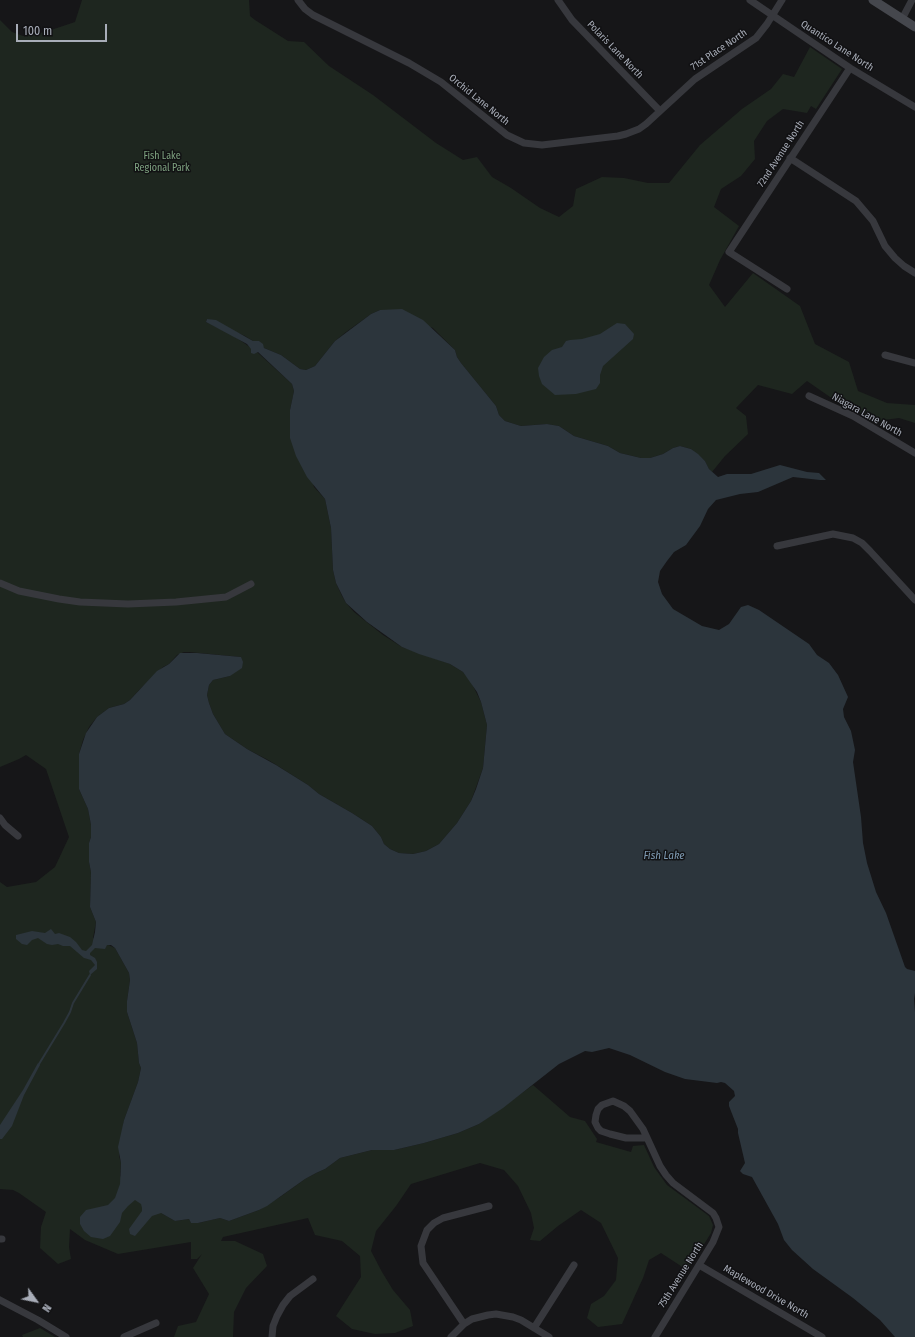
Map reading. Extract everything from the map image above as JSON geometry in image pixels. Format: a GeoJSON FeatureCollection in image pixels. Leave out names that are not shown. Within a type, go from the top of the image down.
{"type":"FeatureCollection","features":[{"type":"Feature","properties":{"kind":"street","name":"Orchid Lane North"},"geometry":{"type":"LineString","coordinates":[[298,0],[305,9],[313,14],[408,63],[441,82],[507,135],[524,143],[548,144],[626,134],[639,129],[660,111]]}},
{"type":"Feature","properties":{"kind":"street","name":"Polaris Lane North"},"geometry":{"type":"LineString","coordinates":[[558,0],[572,20],[660,111]]}},
{"type":"Feature","properties":{"kind":"street","name":"Quantico Lane North"},"geometry":{"type":"LineString","coordinates":[[750,0],[850,68],[915,108]]}},
{"type":"Feature","properties":{"kind":"street","name":"71st Place North"},"geometry":{"type":"LineString","coordinates":[[660,111],[695,79],[756,38],[782,0]]}},
{"type":"Feature","properties":{"kind":"street"},"geometry":{"type":"LineString","coordinates":[[873,0],[915,27]]}},
{"type":"Feature","properties":{"kind":"street"},"geometry":{"type":"LineString","coordinates":[[902,19],[912,0]]}},
{"type":"Feature","properties":{"kind":"street","name":"72nd Avenue North"},"geometry":{"type":"LineString","coordinates":[[787,289],[729,252],[850,68]]}},
{"type":"Feature","properties":{"kind":"street"},"geometry":{"type":"LineString","coordinates":[[790,158],[856,201],[873,221],[885,246],[895,258],[915,273]]}},
{"type":"Feature","properties":{"kind":"street"},"geometry":{"type":"LineString","coordinates":[[885,355],[915,363]]}},
{"type":"Feature","properties":{"kind":"street","name":"Niagara Lane North"},"geometry":{"type":"LineString","coordinates":[[810,396],[853,416],[915,454]]}},
{"type":"Feature","properties":{"kind":"street"},"geometry":{"type":"LineString","coordinates":[[777,546],[833,534],[853,538],[862,543],[915,600]]}},
{"type":"Feature","properties":{"kind":"street"},"geometry":{"type":"LineString","coordinates":[[0,583],[19,591],[59,599],[80,602],[128,604],[169,602],[226,596],[251,584]]}},
{"type":"Feature","properties":{"kind":"street"},"geometry":{"type":"LineString","coordinates":[[0,818],[4,824],[18,836]]}},
{"type":"Feature","properties":{"kind":"street"},"geometry":{"type":"LineString","coordinates":[[613,1101],[624,1106],[640,1123],[647,1138],[626,1138],[601,1131],[595,1122],[598,1109],[602,1105],[613,1101]]}},
{"type":"Feature","properties":{"kind":"street","name":"75th Avenue North"},"geometry":{"type":"LineString","coordinates":[[647,1138],[660,1166],[669,1180],[713,1214],[718,1223],[718,1231],[716,1236],[655,1337]]}},
{"type":"Feature","properties":{"kind":"street"},"geometry":{"type":"LineString","coordinates":[[464,1324],[423,1263],[421,1246],[427,1230],[434,1223],[443,1218],[489,1206]]}},
{"type":"Feature","properties":{"kind":"street"},"geometry":{"type":"LineString","coordinates":[[534,1328],[574,1265]]}},
{"type":"Feature","properties":{"kind":"street","name":"Maplewood Drive North"},"geometry":{"type":"LineString","coordinates":[[699,1265],[822,1337]]}},
{"type":"Feature","properties":{"kind":"street"},"geometry":{"type":"LineString","coordinates":[[272,1337],[277,1316],[283,1305],[290,1296],[313,1279]]}},
{"type":"Feature","properties":{"kind":"street"},"geometry":{"type":"LineString","coordinates":[[0,1300],[66,1337]]}},
{"type":"Feature","properties":{"kind":"street"},"geometry":{"type":"LineString","coordinates":[[451,1337],[464,1324],[479,1317],[496,1314],[513,1317],[548,1337]]}},
{"type":"Feature","properties":{"kind":"street"},"geometry":{"type":"LineString","coordinates":[[124,1337],[156,1323]]}},
{"type":"Feature","properties":{"kind":"green space","name":"Fish Lake Regional Park"},"geometry":{"type":"Polygon","coordinates":[[[82,0],[249,0],[250,16],[255,20],[288,41],[304,42],[329,66],[373,95],[436,143],[463,160],[477,157],[492,177],[540,208],[559,217],[573,206],[576,189],[602,177],[624,178],[648,183],[669,183],[700,145],[742,109],[771,89],[783,74],[794,77],[810,47],[842,69],[816,109],[811,106],[807,113],[783,109],[767,121],[754,141],[755,159],[741,176],[721,189],[714,207],[739,226],[720,260],[709,285],[725,307],[753,273],[800,306],[815,344],[849,362],[858,391],[887,403],[915,405],[915,423],[899,418],[876,421],[830,397],[807,381],[792,394],[758,385],[736,408],[746,416],[748,434],[725,456],[712,472],[705,461],[691,449],[680,446],[650,458],[641,458],[620,453],[608,446],[574,436],[559,426],[547,424],[521,426],[505,421],[499,415],[496,406],[461,363],[455,350],[433,328],[380,310],[371,314],[346,332],[335,341],[315,366],[306,370],[300,369],[281,355],[264,348],[259,341],[253,341],[207,319],[206,322],[231,334],[257,352],[292,384],[294,391],[290,410],[314,487],[325,499],[331,528],[333,570],[336,583],[341,594],[346,603],[354,612],[383,635],[402,647],[450,664],[463,672],[470,680],[481,702],[487,725],[483,768],[471,801],[457,823],[439,844],[426,851],[413,854],[399,853],[390,849],[384,844],[381,837],[372,826],[225,734],[213,714],[209,703],[207,695],[209,685],[213,680],[230,676],[241,657],[189,652],[184,652],[177,655],[130,700],[124,704],[109,708],[97,717],[89,727],[79,754],[79,789],[88,809],[91,825],[91,837],[89,843],[89,862],[91,872],[90,907],[96,922],[93,938],[115,948],[129,973],[130,980],[127,1012],[137,1043],[141,1068],[138,1082],[124,1120],[119,1156],[121,1163],[120,1176],[161,1213],[175,1221],[189,1219],[191,1223],[198,1223],[220,1218],[229,1221],[259,1210],[305,1179],[325,1169],[340,1158],[372,1150],[394,1150],[424,1143],[458,1133],[479,1124],[533,1085],[570,1117],[585,1121],[597,1139],[596,1142],[631,1152],[633,1146],[644,1145],[654,1167],[667,1185],[709,1216],[713,1225],[711,1233],[687,1270],[661,1253],[649,1260],[643,1278],[622,1324],[598,1327],[587,1318],[591,1304],[604,1296],[616,1280],[618,1258],[601,1223],[581,1210],[540,1241],[530,1240],[534,1228],[531,1213],[518,1186],[504,1170],[480,1163],[411,1184],[376,1231],[371,1251],[393,1290],[410,1310],[413,1326],[395,1333],[375,1334],[352,1329],[336,1316],[361,1277],[360,1256],[342,1241],[315,1235],[308,1218],[223,1237],[221,1241],[235,1241],[263,1254],[267,1266],[246,1288],[234,1312],[233,1337],[174,1337],[178,1326],[196,1322],[209,1294],[193,1268],[202,1254],[197,1259],[191,1259],[191,1242],[118,1254],[85,1240],[70,1229],[69,1247],[71,1259],[58,1264],[40,1248],[41,1227],[46,1212],[13,1190],[0,1189],[0,882],[7,887],[36,882],[55,867],[69,837],[46,769],[26,755],[0,767],[0,20],[12,32],[23,36],[45,32],[75,22],[82,0]]]}},
{"type":"Feature","properties":{"kind":"green space"},"geometry":{"type":"Polygon","coordinates":[[[40,1328],[55,1337],[23,1337],[22,1335],[40,1328]]]}},
{"type":"Feature","properties":{"kind":"water","name":"Fish Lake"},"geometry":{"type":"Polygon","coordinates":[[[402,309],[423,320],[455,350],[461,363],[496,406],[499,415],[505,421],[521,426],[547,424],[559,426],[574,436],[608,446],[620,453],[641,458],[650,458],[663,454],[680,446],[691,449],[698,454],[705,461],[709,469],[718,477],[727,474],[751,474],[780,465],[807,472],[819,473],[826,480],[793,477],[758,492],[740,494],[716,500],[708,509],[700,526],[686,545],[674,552],[667,561],[660,571],[658,582],[662,594],[673,609],[702,626],[719,630],[729,624],[741,607],[748,605],[759,610],[809,644],[817,655],[829,663],[838,675],[848,697],[843,709],[844,717],[851,731],[855,750],[853,762],[861,817],[863,843],[867,863],[876,892],[886,913],[905,967],[915,971],[915,1337],[895,1337],[880,1320],[813,1269],[792,1250],[784,1240],[778,1224],[752,1177],[743,1174],[740,1171],[745,1163],[738,1129],[729,1106],[729,1102],[735,1096],[734,1091],[725,1083],[685,1079],[665,1072],[630,1055],[609,1048],[592,1052],[585,1051],[559,1064],[503,1108],[479,1124],[458,1133],[424,1143],[394,1150],[372,1150],[340,1158],[325,1169],[305,1179],[267,1206],[229,1221],[220,1218],[191,1223],[189,1219],[175,1221],[161,1213],[152,1216],[135,1236],[130,1234],[129,1229],[142,1211],[142,1208],[141,1204],[135,1200],[122,1213],[120,1222],[110,1236],[103,1239],[91,1237],[84,1231],[80,1224],[80,1217],[86,1210],[108,1205],[115,1198],[120,1184],[121,1163],[118,1147],[124,1120],[138,1082],[141,1068],[137,1043],[127,1012],[130,980],[129,973],[115,948],[111,945],[107,945],[105,949],[95,948],[90,953],[90,955],[95,958],[97,962],[97,969],[90,975],[89,971],[95,965],[91,960],[84,958],[70,946],[47,944],[38,938],[32,940],[27,945],[22,944],[16,939],[16,935],[32,931],[45,933],[51,929],[55,934],[59,933],[70,937],[82,950],[86,951],[92,945],[96,922],[90,907],[91,872],[89,862],[89,843],[91,837],[91,825],[88,809],[79,789],[79,754],[86,733],[97,717],[109,708],[124,704],[130,700],[157,671],[169,664],[180,653],[241,657],[243,662],[242,668],[230,676],[213,680],[209,685],[207,695],[209,703],[213,714],[225,734],[372,826],[381,837],[384,844],[390,849],[399,853],[413,854],[426,851],[439,844],[457,823],[471,801],[476,789],[483,768],[487,725],[477,692],[463,672],[450,664],[402,647],[367,622],[346,603],[336,583],[333,570],[331,528],[325,499],[307,477],[296,456],[290,438],[290,410],[294,391],[292,384],[258,352],[254,354],[251,353],[251,349],[247,344],[206,322],[207,319],[216,320],[253,341],[259,341],[263,344],[264,348],[281,355],[300,369],[306,370],[315,366],[335,341],[371,314],[380,310],[402,309]]]}},
{"type":"Feature","properties":{"kind":"water"},"geometry":{"type":"Polygon","coordinates":[[[617,323],[625,324],[634,334],[633,339],[603,366],[600,375],[600,383],[596,389],[576,394],[555,395],[542,384],[538,368],[544,357],[552,350],[562,347],[566,341],[582,339],[600,334],[617,323]]]}},
{"type":"Feature","properties":{"kind":"water"},"geometry":{"type":"Polygon","coordinates":[[[38,1063],[40,1065],[24,1095],[12,1126],[2,1139],[0,1139],[0,1125],[23,1090],[38,1063]]]}},
{"type":"Feature","properties":{"kind":"waterway"},"geometry":{"type":"LineString","coordinates":[[39,1064],[64,1023],[73,1003],[90,975]]}}]}
